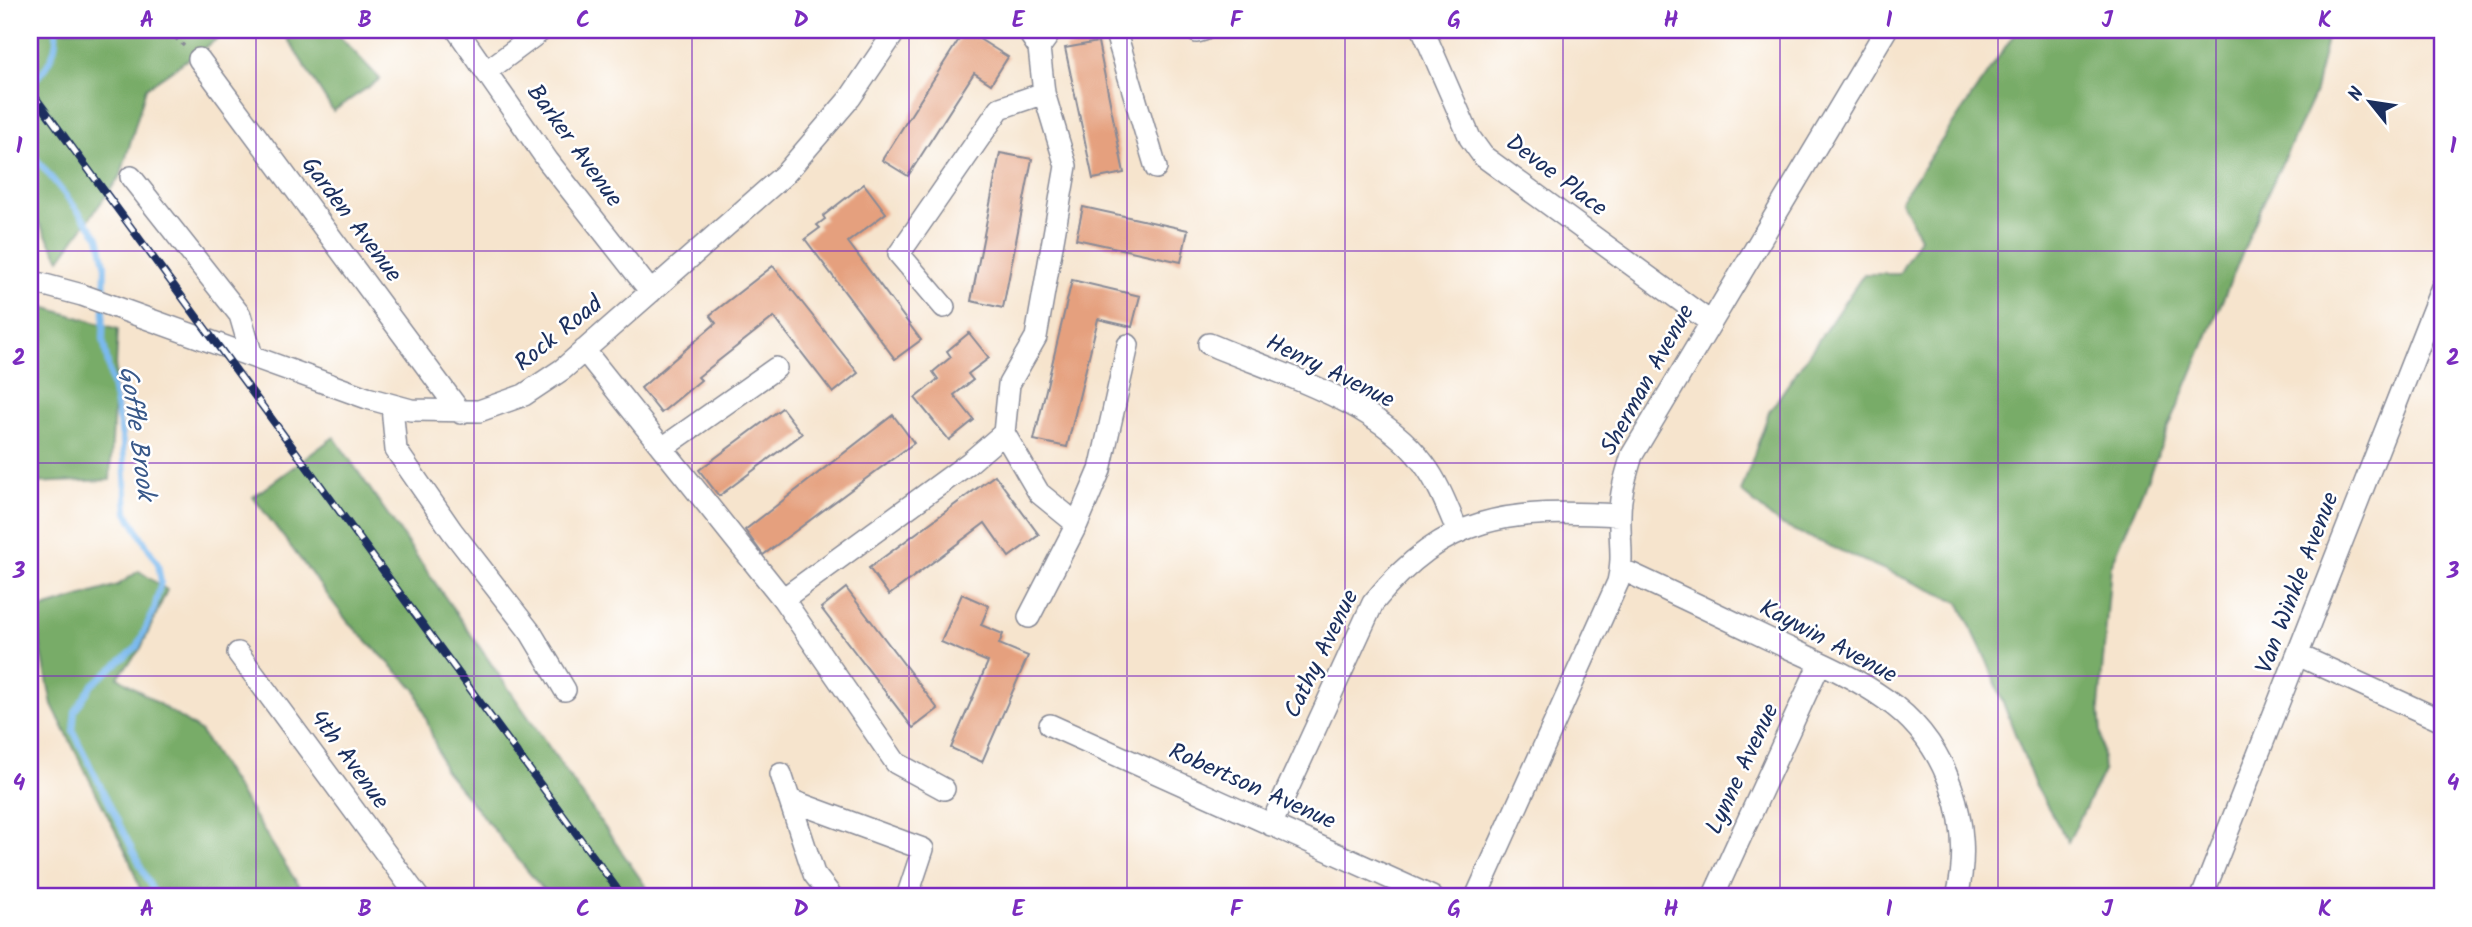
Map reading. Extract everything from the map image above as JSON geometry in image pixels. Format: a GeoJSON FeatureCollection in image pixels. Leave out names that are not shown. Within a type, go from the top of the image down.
{"type":"FeatureCollection","features":[{"type":"Feature","properties":{"kind":"street","name":"Barker Avenue"},"geometry":{"type":"LineString","coordinates":[[457,30],[548,161],[651,292]]}},
{"type":"Feature","properties":{"kind":"street"},"geometry":{"type":"LineString","coordinates":[[487,71],[542,30]]}},
{"type":"Feature","properties":{"kind":"street","name":"Rock Road"},"geometry":{"type":"LineString","coordinates":[[35,283],[120,308],[392,406],[461,413],[490,409],[545,384],[785,174],[850,98],[897,30]]}},
{"type":"Feature","properties":{"kind":"street"},"geometry":{"type":"LineString","coordinates":[[1027,30],[1040,48],[1044,93],[1066,166],[1037,337],[1009,384],[1004,433],[1039,493],[1077,524]]}},
{"type":"Feature","properties":{"kind":"street"},"geometry":{"type":"LineString","coordinates":[[1040,48],[1052,30]]}},
{"type":"Feature","properties":{"kind":"street"},"geometry":{"type":"LineString","coordinates":[[1115,30],[1156,168]]}},
{"type":"Feature","properties":{"kind":"street","name":"Devoe Place"},"geometry":{"type":"LineString","coordinates":[[1423,30],[1470,138],[1483,156],[1710,322]]}},
{"type":"Feature","properties":{"kind":"street","name":"Sherman Avenue"},"geometry":{"type":"LineString","coordinates":[[1476,897],[1618,582],[1624,551],[1620,514],[1622,486],[1632,454],[1886,30]]}},
{"type":"Feature","properties":{"kind":"street","name":"Garden Avenue"},"geometry":{"type":"LineString","coordinates":[[199,59],[461,413]]}},
{"type":"Feature","properties":{"kind":"street"},"geometry":{"type":"LineString","coordinates":[[944,307],[899,254],[1000,108],[1044,93]]}},
{"type":"Feature","properties":{"kind":"street"},"geometry":{"type":"LineString","coordinates":[[131,177],[240,315],[252,356]]}},
{"type":"Feature","properties":{"kind":"street","name":"Van Winkle Avenue"},"geometry":{"type":"LineString","coordinates":[[2203,897],[2442,287]]}},
{"type":"Feature","properties":{"kind":"street","name":"Henry Avenue"},"geometry":{"type":"LineString","coordinates":[[1209,344],[1326,394],[1382,423],[1424,465],[1458,532]]}},
{"type":"Feature","properties":{"kind":"street"},"geometry":{"type":"LineString","coordinates":[[1029,617],[1077,524],[1100,470],[1128,345]]}},
{"type":"Feature","properties":{"kind":"street"},"geometry":{"type":"LineString","coordinates":[[584,350],[783,599],[896,763],[944,789]]}},
{"type":"Feature","properties":{"kind":"street"},"geometry":{"type":"LineString","coordinates":[[664,447],[776,368]]}},
{"type":"Feature","properties":{"kind":"street"},"geometry":{"type":"LineString","coordinates":[[392,406],[396,450],[452,531],[531,633],[565,690]]}},
{"type":"Feature","properties":{"kind":"street"},"geometry":{"type":"LineString","coordinates":[[783,599],[969,463],[1004,433]]}},
{"type":"Feature","properties":{"kind":"street","name":"Cathy Avenue"},"geometry":{"type":"LineString","coordinates":[[1271,825],[1373,603],[1395,576],[1424,551],[1458,532],[1509,515],[1620,514]]}},
{"type":"Feature","properties":{"kind":"street","name":"Kaywin Avenue"},"geometry":{"type":"LineString","coordinates":[[1621,569],[1847,675],[1899,709],[1940,761],[1950,780],[1961,819],[1963,861],[1957,897]]}},
{"type":"Feature","properties":{"kind":"street","name":"4th Avenue"},"geometry":{"type":"LineString","coordinates":[[239,653],[418,897]]}},
{"type":"Feature","properties":{"kind":"street"},"geometry":{"type":"LineString","coordinates":[[2298,654],[2442,721]]}},
{"type":"Feature","properties":{"kind":"street","name":"Lynne Avenue"},"geometry":{"type":"LineString","coordinates":[[1713,897],[1820,663]]}},
{"type":"Feature","properties":{"kind":"street","name":"Robertson Avenue"},"geometry":{"type":"LineString","coordinates":[[1050,725],[1432,897]]}},
{"type":"Feature","properties":{"kind":"street"},"geometry":{"type":"LineString","coordinates":[[781,774],[814,874],[832,897]]}},
{"type":"Feature","properties":{"kind":"street"},"geometry":{"type":"LineString","coordinates":[[790,800],[923,849],[907,897]]}},
{"type":"Feature","properties":{"kind":"green space"},"geometry":{"type":"Polygon","coordinates":[[[30,30],[230,30],[146,88],[121,175],[60,259],[30,208],[30,30]]]}},
{"type":"Feature","properties":{"kind":"green space"},"geometry":{"type":"Polygon","coordinates":[[[282,30],[338,30],[340,37],[380,79],[333,111],[282,30]]]}},
{"type":"Feature","properties":{"kind":"green space"},"geometry":{"type":"Polygon","coordinates":[[[2017,30],[2329,30],[2314,95],[2265,199],[2111,566],[2099,708],[2104,771],[2068,842],[2034,783],[1987,661],[1959,602],[1781,525],[1741,492],[1769,412],[1864,274],[1899,274],[1920,238],[1901,200],[2017,30]]]}},
{"type":"Feature","properties":{"kind":"green space"},"geometry":{"type":"Polygon","coordinates":[[[30,303],[118,329],[110,480],[30,483],[30,303]]]}},
{"type":"Feature","properties":{"kind":"green space"},"geometry":{"type":"Polygon","coordinates":[[[334,437],[653,897],[549,897],[444,769],[416,690],[348,622],[253,497],[334,437]]]}},
{"type":"Feature","properties":{"kind":"green space"},"geometry":{"type":"Polygon","coordinates":[[[139,571],[167,590],[141,648],[118,677],[200,731],[306,897],[143,897],[128,856],[52,705],[34,611],[118,585],[139,571]]]}},
{"type":"Feature","properties":{"kind":"building"},"geometry":{"type":"Polygon","coordinates":[[[965,30],[1008,57],[991,84],[974,73],[908,176],[882,160],[965,30]]]}},
{"type":"Feature","properties":{"kind":"building"},"geometry":{"type":"Polygon","coordinates":[[[1098,42],[1124,173],[1093,179],[1065,48],[1098,42]]]}},
{"type":"Feature","properties":{"kind":"building"},"geometry":{"type":"Polygon","coordinates":[[[1000,153],[1032,159],[1003,308],[971,301],[1000,153]]]}},
{"type":"Feature","properties":{"kind":"building"},"geometry":{"type":"Polygon","coordinates":[[[864,184],[886,213],[848,242],[921,340],[895,359],[805,239],[820,228],[817,225],[825,219],[823,216],[864,184]]]}},
{"type":"Feature","properties":{"kind":"building"},"geometry":{"type":"Polygon","coordinates":[[[1083,207],[1188,230],[1181,262],[1076,239],[1083,207]]]}},
{"type":"Feature","properties":{"kind":"building"},"geometry":{"type":"Polygon","coordinates":[[[773,266],[858,373],[833,393],[774,317],[698,377],[701,380],[661,413],[641,388],[716,323],[710,315],[773,266]]]}},
{"type":"Feature","properties":{"kind":"building"},"geometry":{"type":"Polygon","coordinates":[[[1072,280],[1140,296],[1132,327],[1098,319],[1067,447],[1034,440],[1072,280]]]}},
{"type":"Feature","properties":{"kind":"building"},"geometry":{"type":"Polygon","coordinates":[[[969,333],[989,358],[968,374],[973,380],[954,395],[974,420],[949,440],[915,398],[938,379],[933,372],[951,357],[947,351],[969,333]]]}},
{"type":"Feature","properties":{"kind":"building"},"geometry":{"type":"Polygon","coordinates":[[[782,408],[802,434],[719,496],[699,470],[782,408]]]}},
{"type":"Feature","properties":{"kind":"building"},"geometry":{"type":"Polygon","coordinates":[[[893,415],[914,443],[763,555],[745,530],[893,415]]]}},
{"type":"Feature","properties":{"kind":"building"},"geometry":{"type":"Polygon","coordinates":[[[995,475],[1039,535],[1009,557],[985,523],[889,595],[869,568],[995,475]]]}},
{"type":"Feature","properties":{"kind":"building"},"geometry":{"type":"Polygon","coordinates":[[[846,588],[938,709],[913,728],[821,608],[846,588]]]}},
{"type":"Feature","properties":{"kind":"building"},"geometry":{"type":"Polygon","coordinates":[[[962,594],[989,606],[981,625],[1003,634],[999,644],[1028,656],[982,762],[951,748],[988,662],[941,642],[962,594]]]}},
{"type":"Feature","properties":{"kind":"waterway","name":"Goffle Brook"},"geometry":{"type":"LineString","coordinates":[[30,85],[50,61],[56,30]]}},
{"type":"Feature","properties":{"kind":"waterway","name":"Goffle Brook"},"geometry":{"type":"LineString","coordinates":[[30,151],[99,237],[105,264],[103,339],[123,442],[127,513],[158,564],[161,582],[154,609],[137,647],[92,685],[75,711],[73,731],[156,897]]}},
{"type":"Feature","properties":{"kind":"railway"},"geometry":{"type":"LineString","coordinates":[[30,90],[623,897]]}}]}
